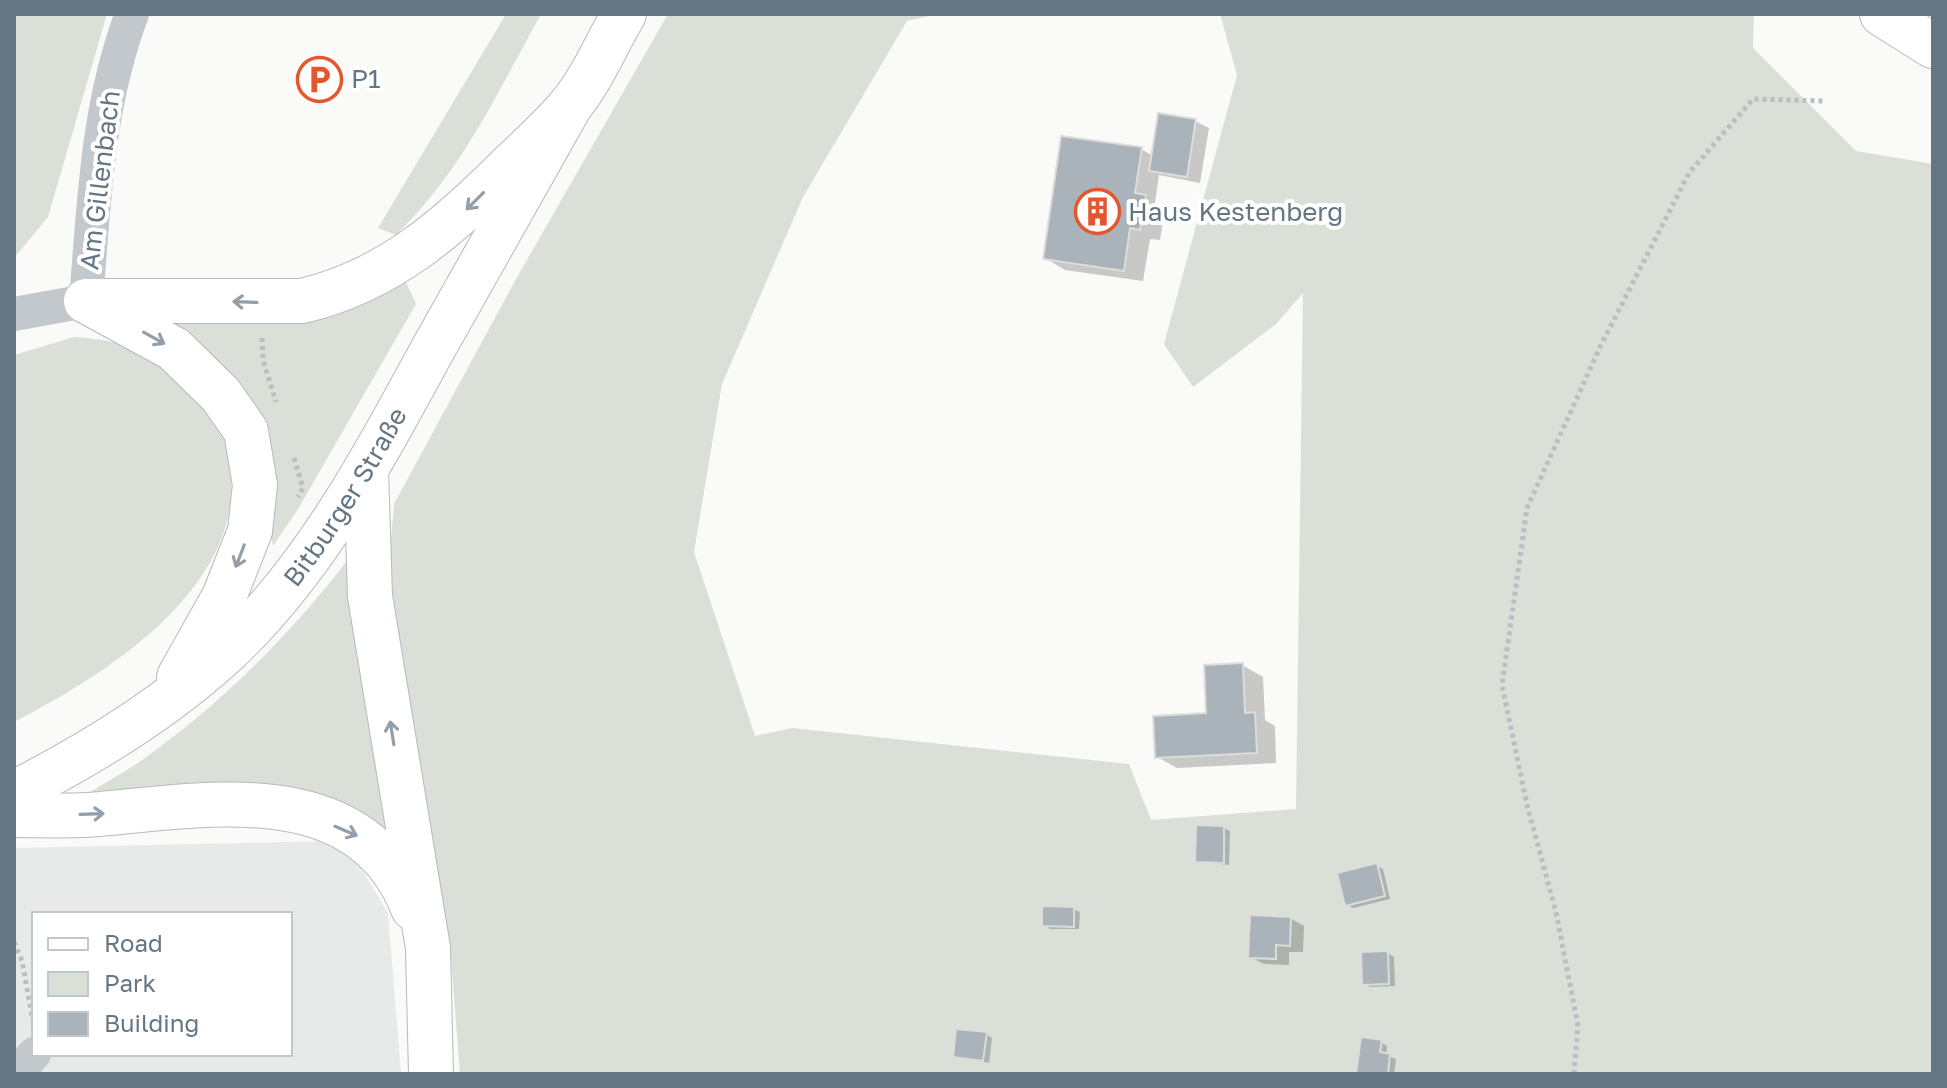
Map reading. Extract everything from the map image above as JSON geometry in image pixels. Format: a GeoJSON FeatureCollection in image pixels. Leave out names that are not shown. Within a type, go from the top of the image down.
{"type":"FeatureCollection","features":[{"type":"Feature","properties":{"kind":"main road"},"geometry":{"type":"LineString","coordinates":[[86,301],[302,301],[332,294],[413,254],[447,226],[570,106],[624,14]]}},
{"type":"Feature","properties":{"kind":"main road"},"geometry":{"type":"LineString","coordinates":[[1882,14],[1933,46]]}},
{"type":"Feature","properties":{"kind":"main road","name":"Bitburger Straße"},"geometry":{"type":"LineString","coordinates":[[14,793],[67,766],[166,701],[226,652],[277,596],[366,469],[570,106]]}},
{"type":"Feature","properties":{"kind":"main road"},"geometry":{"type":"LineString","coordinates":[[86,301],[174,349],[221,395],[246,431],[255,485],[250,531],[224,597],[166,701]]}},
{"type":"Feature","properties":{"kind":"main road"},"geometry":{"type":"LineString","coordinates":[[366,469],[370,596],[428,948],[431,1074]]}},
{"type":"Feature","properties":{"kind":"main road"},"geometry":{"type":"LineString","coordinates":[[14,815],[97,815],[202,803],[252,803],[297,810],[359,836],[401,877],[428,948]]}},
{"type":"Feature","properties":{"kind":"street","name":"Am Gillenbach"},"geometry":{"type":"LineString","coordinates":[[86,301],[98,150],[115,58],[132,14]]}},
{"type":"Feature","properties":{"kind":"street"},"geometry":{"type":"LineString","coordinates":[[14,314],[86,301]]}},
{"type":"Feature","properties":{"kind":"street"},"geometry":{"type":"LineString","coordinates":[[16,1074],[32,1056]]}},
{"type":"Feature","properties":{"kind":"path"},"geometry":{"type":"LineString","coordinates":[[1574,1074],[1578,1026],[1556,912],[1527,805],[1502,685],[1527,508],[1601,345],[1689,173],[1753,99],[1824,101]]}},
{"type":"Feature","properties":{"kind":"path"},"geometry":{"type":"LineString","coordinates":[[14,942],[22,961],[32,1015]]}},
{"type":"Feature","properties":{"kind":"shaded area"},"geometry":{"type":"Polygon","coordinates":[[[331,841],[359,865],[388,913],[401,1074],[14,1074],[14,848],[331,841]]]}},
{"type":"Feature","properties":{"kind":"green space"},"geometry":{"type":"Polygon","coordinates":[[[14,14],[107,14],[48,217],[14,258],[14,14]]]}},
{"type":"Feature","properties":{"kind":"green space"},"geometry":{"type":"Polygon","coordinates":[[[506,14],[541,14],[477,130],[441,184],[396,235],[378,228],[506,14]]]}},
{"type":"Feature","properties":{"kind":"green space"},"geometry":{"type":"Polygon","coordinates":[[[668,14],[938,14],[907,21],[803,197],[722,384],[694,552],[755,736],[792,728],[1129,764],[1151,820],[1296,809],[1303,293],[1276,324],[1193,387],[1164,344],[1237,75],[1220,14],[1754,14],[1753,48],[1856,151],[1933,164],[1933,1074],[460,1074],[450,945],[387,591],[394,504],[516,279],[668,14]]]}},
{"type":"Feature","properties":{"kind":"green space"},"geometry":{"type":"Polygon","coordinates":[[[405,280],[416,304],[298,509],[273,546],[260,442],[242,391],[225,369],[199,345],[163,321],[405,280]]]}},
{"type":"Feature","properties":{"kind":"green space"},"geometry":{"type":"Polygon","coordinates":[[[74,337],[124,345],[148,357],[197,394],[222,431],[230,464],[230,508],[217,549],[194,587],[164,621],[90,679],[14,722],[14,355],[74,337]]]}},
{"type":"Feature","properties":{"kind":"green space"},"geometry":{"type":"Polygon","coordinates":[[[347,561],[400,841],[85,796],[142,760],[226,692],[277,643],[347,561]]]}},
{"type":"Feature","properties":{"kind":"building"},"geometry":{"type":"Polygon","coordinates":[[[1158,113],[1196,119],[1187,177],[1149,171],[1158,113]]]}},
{"type":"Feature","properties":{"kind":"building","name":"Haus Kestenberg"},"geometry":{"type":"Polygon","coordinates":[[[1061,136],[1142,147],[1135,193],[1146,195],[1140,230],[1130,228],[1124,271],[1043,259],[1061,136]]]}},
{"type":"Feature","properties":{"kind":"building"},"geometry":{"type":"Polygon","coordinates":[[[1243,663],[1245,713],[1255,712],[1257,753],[1155,758],[1153,716],[1206,713],[1204,665],[1243,663]]]}},
{"type":"Feature","properties":{"kind":"building"},"geometry":{"type":"Polygon","coordinates":[[[1196,825],[1224,826],[1224,863],[1195,862],[1196,825]]]}},
{"type":"Feature","properties":{"kind":"building"},"geometry":{"type":"Polygon","coordinates":[[[1377,863],[1385,896],[1345,906],[1337,873],[1377,863]]]}},
{"type":"Feature","properties":{"kind":"building"},"geometry":{"type":"Polygon","coordinates":[[[1042,906],[1074,907],[1074,927],[1042,926],[1042,906]]]}},
{"type":"Feature","properties":{"kind":"building"},"geometry":{"type":"Polygon","coordinates":[[[1250,915],[1291,917],[1290,946],[1276,945],[1276,959],[1248,958],[1250,915]]]}},
{"type":"Feature","properties":{"kind":"building"},"geometry":{"type":"Polygon","coordinates":[[[1388,951],[1389,984],[1362,985],[1361,952],[1388,951]]]}},
{"type":"Feature","properties":{"kind":"building"},"geometry":{"type":"Polygon","coordinates":[[[956,1029],[987,1032],[983,1061],[953,1057],[956,1029]]]}},
{"type":"Feature","properties":{"kind":"building"},"geometry":{"type":"Polygon","coordinates":[[[1361,1037],[1382,1040],[1380,1052],[1390,1054],[1388,1074],[1356,1074],[1361,1037]]]}},
{"type":"Feature","properties":{"kind":"place","name":"P1"},"geometry":{"type":"Point","coordinates":[320,79]}},
{"type":"Feature","properties":{"kind":"place","name":"Haus Kestenberg"},"geometry":{"type":"Point","coordinates":[1097,212]}}]}
